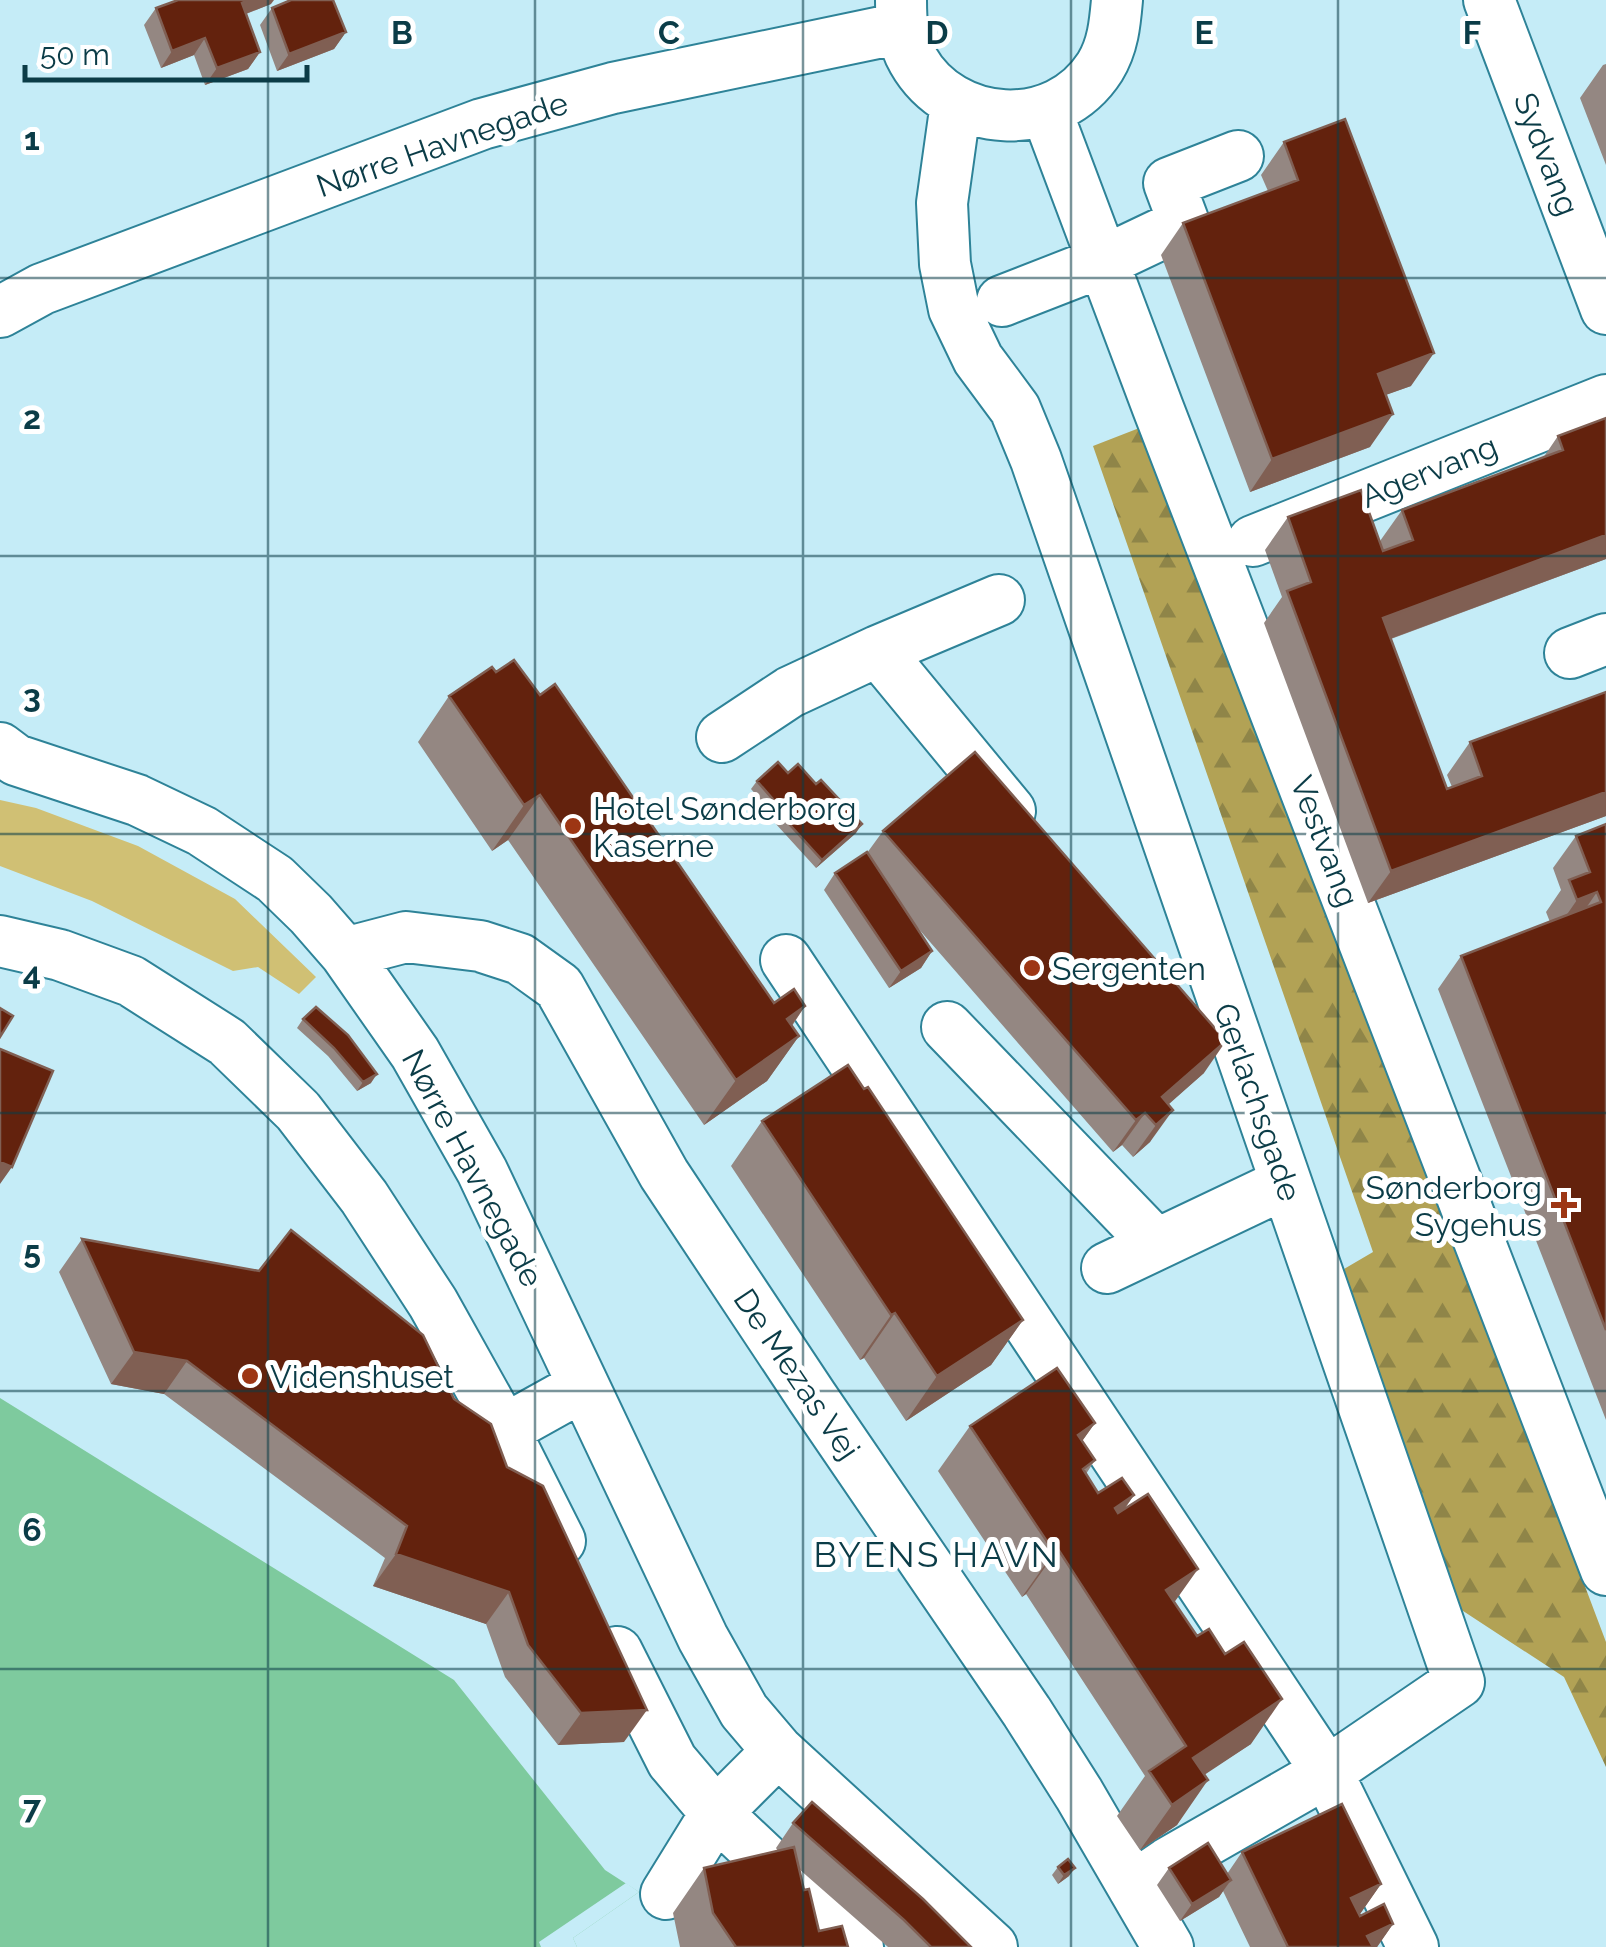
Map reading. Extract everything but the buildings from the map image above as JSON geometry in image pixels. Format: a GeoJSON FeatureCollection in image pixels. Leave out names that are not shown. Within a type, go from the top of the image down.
{"type":"FeatureCollection","features":[{"type":"Feature","properties":{"kind":"street"},"geometry":{"type":"LineString","coordinates":[[901,14],[912,58],[930,84],[956,103],[985,114],[1016,117],[1046,110],[1077,93],[1100,67],[1114,34],[1117,0]]}},
{"type":"Feature","properties":{"kind":"street","name":"Sydvang"},"geometry":{"type":"LineString","coordinates":[[1488,0],[1606,309]]}},
{"type":"Feature","properties":{"kind":"street","name":"Nørre Havnegade"},"geometry":{"type":"LineString","coordinates":[[0,312],[42,288],[482,124],[901,14]]}},
{"type":"Feature","properties":{"kind":"street","name":"Gerlachsgade"},"geometry":{"type":"LineString","coordinates":[[956,103],[942,203],[945,264],[954,309],[978,359],[1015,410],[1033,452],[1190,974],[1286,1183],[1459,1682],[1327,1772],[1168,1862],[1132,1887]]}},
{"type":"Feature","properties":{"kind":"street","name":"Vestvang"},"geometry":{"type":"LineString","coordinates":[[1046,110],[1606,1570]]}},
{"type":"Feature","properties":{"kind":"street"},"geometry":{"type":"LineString","coordinates":[[1002,300],[1102,262],[1184,223],[1169,183],[1238,156]]}},
{"type":"Feature","properties":{"kind":"street","name":"Agervang"},"geometry":{"type":"LineString","coordinates":[[1253,541],[1606,400]]}},
{"type":"Feature","properties":{"kind":"street"},"geometry":{"type":"LineString","coordinates":[[722,737],[790,692],[999,600]]}},
{"type":"Feature","properties":{"kind":"street"},"geometry":{"type":"LineString","coordinates":[[878,651],[1036,842]]}},
{"type":"Feature","properties":{"kind":"street","name":"Nørre Havnegade"},"geometry":{"type":"LineString","coordinates":[[0,748],[16,760],[137,800],[202,831],[274,879],[345,954],[415,1054],[482,1171],[702,1638],[744,1712],[778,1751],[992,1947]]}},
{"type":"Feature","properties":{"kind":"street","name":"De Mezas Vej"},"geometry":{"type":"LineString","coordinates":[[345,954],[406,937],[480,946],[520,959],[559,987],[664,1174],[1027,1712],[1168,1947]]}},
{"type":"Feature","properties":{"kind":"street"},"geometry":{"type":"LineString","coordinates":[[0,940],[60,955],[130,981],[227,1042],[298,1111],[364,1196],[433,1303],[504,1430],[672,1761],[716,1812],[858,1947]]}},
{"type":"Feature","properties":{"kind":"street"},"geometry":{"type":"LineString","coordinates":[[781,974],[1327,1772],[1413,1947]]}},
{"type":"Feature","properties":{"kind":"street"},"geometry":{"type":"LineString","coordinates":[[947,1027],[1155,1243]]}},
{"type":"Feature","properties":{"kind":"street"},"geometry":{"type":"LineString","coordinates":[[1107,1268],[1286,1183]]}},
{"type":"Feature","properties":{"kind":"street"},"geometry":{"type":"LineString","coordinates":[[504,1430],[583,1386]]}},
{"type":"Feature","properties":{"kind":"street"},"geometry":{"type":"LineString","coordinates":[[666,1894],[716,1812],[778,1751]]}},
{"type":"Feature","properties":{"kind":"shaded area"},"geometry":{"type":"Polygon","coordinates":[[[0,800],[36,808],[138,846],[235,899],[316,977],[299,994],[258,967],[233,971],[92,901],[0,866],[0,800]]]}},
{"type":"Feature","properties":{"kind":"shaded area"},"geometry":{"type":"Polygon","coordinates":[[[0,1398],[454,1680],[605,1870],[639,1892],[573,1938],[577,1947],[0,1947],[0,1398]]]}},
{"type":"Feature","properties":{"kind":"green space"},"geometry":{"type":"Polygon","coordinates":[[[1147,425],[1606,1642],[1606,1767],[1564,1677],[1457,1607],[1344,1269],[1373,1252],[1093,446],[1147,425]]]}},
{"type":"Feature","properties":{"kind":"pier"},"geometry":{"type":"Polygon","coordinates":[[[626,1883],[639,1892],[573,1938],[577,1947],[541,1947],[539,1942],[626,1883]]]}},
{"type":"Feature","properties":{"kind":"place","name":"Hotel Sønderborg Kaserne"},"geometry":{"type":"Point","coordinates":[573,826]}},
{"type":"Feature","properties":{"kind":"place","name":"Sergenten"},"geometry":{"type":"Point","coordinates":[1032,968]}},
{"type":"Feature","properties":{"kind":"place","name":"Sønderborg Sygehus"},"geometry":{"type":"Point","coordinates":[1564,1205]}},
{"type":"Feature","properties":{"kind":"place","name":"Videnshuset"},"geometry":{"type":"Point","coordinates":[250,1376]}},
{"type":"Feature","properties":{"kind":"district","name":"BYENS HAVN"},"geometry":{"type":"Point","coordinates":[937,1554]}}]}
